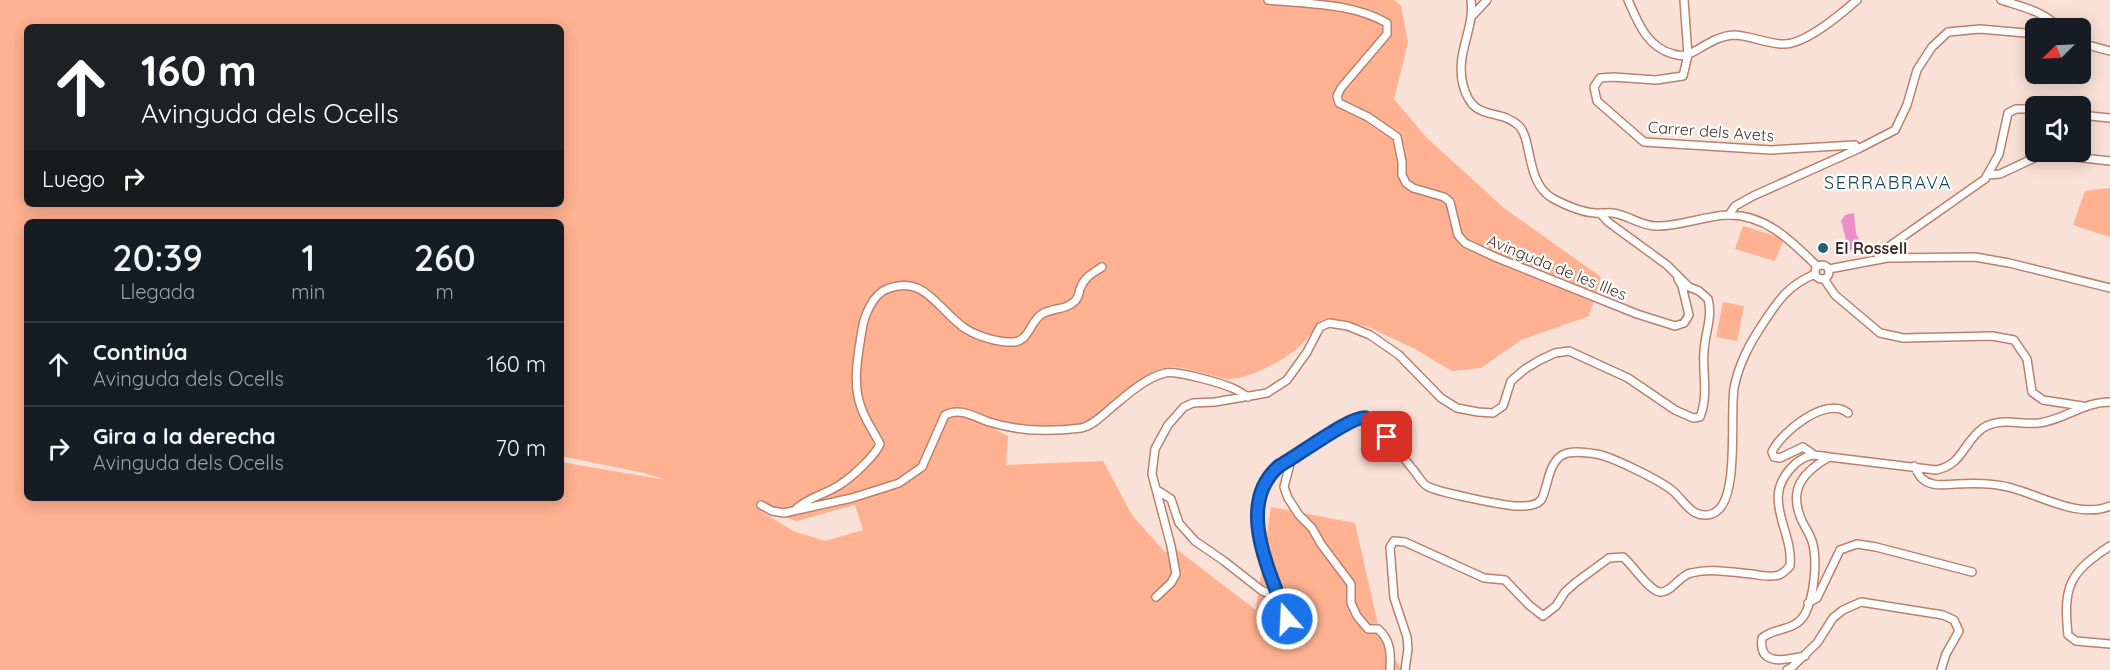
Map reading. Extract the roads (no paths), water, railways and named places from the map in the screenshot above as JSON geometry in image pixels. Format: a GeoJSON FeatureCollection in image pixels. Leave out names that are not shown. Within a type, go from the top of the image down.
{"type":"FeatureCollection","features":[{"type":"Feature","properties":{"kind":"street","name":"Avinguda de les Illes"},"geometry":{"type":"LineString","coordinates":[[1268,0],[1353,10],[1387,23],[1387,34],[1341,88],[1337,96],[1339,103],[1368,117],[1397,137],[1401,153],[1402,175],[1406,183],[1413,188],[1444,197],[1450,202],[1458,235],[1465,243],[1559,284],[1675,326],[1684,323],[1689,315],[1682,286],[1673,271]]}},
{"type":"Feature","properties":{"kind":"street"},"geometry":{"type":"LineString","coordinates":[[1471,0],[1473,15]]}},
{"type":"Feature","properties":{"kind":"street"},"geometry":{"type":"LineString","coordinates":[[1487,0],[1473,15],[1463,44],[1462,81],[1466,96],[1472,105],[1482,111],[1520,126],[1533,171],[1549,196],[1571,207],[1600,213],[1613,213],[1657,226],[1729,215],[1750,220],[1777,230],[1796,244],[1816,270],[1818,278],[1824,279],[1835,295],[1880,333],[1903,338],[1992,336],[2014,340],[2027,359],[2032,392],[2043,400],[2082,406],[2110,402]]}},
{"type":"Feature","properties":{"kind":"street"},"geometry":{"type":"LineString","coordinates":[[1628,0],[1646,36],[1657,48],[1678,55],[1688,55],[1717,38],[1731,35],[1748,36],[1783,44],[1794,42],[1835,20],[1857,0]]}},
{"type":"Feature","properties":{"kind":"street"},"geometry":{"type":"LineString","coordinates":[[1684,0],[1688,55]]}},
{"type":"Feature","properties":{"kind":"street"},"geometry":{"type":"LineString","coordinates":[[2001,0],[2046,18]]}},
{"type":"Feature","properties":{"kind":"street"},"geometry":{"type":"LineString","coordinates":[[1729,215],[1735,206],[1753,196],[1895,130],[1907,105],[1917,70],[1932,47],[1948,32],[1980,29],[2025,33]]}},
{"type":"Feature","properties":{"kind":"street"},"geometry":{"type":"LineString","coordinates":[[2091,46],[2110,51]]}},
{"type":"Feature","properties":{"kind":"street","name":"Carrer dels Avets"},"geometry":{"type":"LineString","coordinates":[[1688,55],[1683,76],[1656,80],[1600,78],[1594,87],[1597,101],[1644,142],[1771,150],[1855,145],[1858,149]]}},
{"type":"Feature","properties":{"kind":"street"},"geometry":{"type":"LineString","coordinates":[[1877,260],[1881,252],[1985,179],[1999,154],[2008,112],[2025,109]]}},
{"type":"Feature","properties":{"kind":"street"},"geometry":{"type":"LineString","coordinates":[[2091,116],[2110,118]]}},
{"type":"Feature","properties":{"kind":"street"},"geometry":{"type":"LineString","coordinates":[[2091,158],[2110,160]]}},
{"type":"Feature","properties":{"kind":"street"},"geometry":{"type":"LineString","coordinates":[[1987,175],[2000,174],[2026,162]]}},
{"type":"Feature","properties":{"kind":"street"},"geometry":{"type":"LineString","coordinates":[[1156,597],[1176,574],[1152,474],[1155,449],[1175,415],[1192,403],[1248,398],[1267,393],[1287,380],[1307,352],[1320,327],[1329,323],[1348,326],[1370,335],[1399,355],[1441,398],[1457,408],[1493,413],[1503,406],[1511,381],[1525,369],[1555,353],[1569,351],[1628,378],[1675,410],[1693,418],[1701,417],[1705,406],[1703,353],[1710,306],[1708,299],[1699,291],[1689,287],[1673,271],[1608,222],[1600,213]]}},
{"type":"Feature","properties":{"kind":"street"},"geometry":{"type":"LineString","coordinates":[[1829,269],[1877,260],[1929,256],[1975,257],[2110,288]]}},
{"type":"Feature","properties":{"kind":"street"},"geometry":{"type":"LineString","coordinates":[[1292,636],[1260,540],[1256,519],[1257,505],[1271,473],[1347,423],[1366,418],[1387,437],[1427,486],[1514,506],[1530,506],[1540,501],[1544,494],[1553,462],[1564,454],[1579,451],[1600,454],[1659,481],[1674,491],[1695,513],[1709,515],[1718,511],[1725,500],[1732,466],[1731,425],[1734,389],[1747,349],[1781,296],[1816,270],[1826,265],[1829,269]]}},
{"type":"Feature","properties":{"kind":"street"},"geometry":{"type":"LineString","coordinates":[[794,511],[802,503],[842,484],[875,454],[880,444],[860,407],[856,377],[862,327],[874,300],[883,291],[898,285],[911,285],[924,291],[966,329],[1000,341],[1017,342],[1027,336],[1034,321],[1043,313],[1067,308],[1077,299],[1086,277],[1102,267]]}},
{"type":"Feature","properties":{"kind":"street"},"geometry":{"type":"LineString","coordinates":[[1824,279],[1829,274],[1829,269]]}},
{"type":"Feature","properties":{"kind":"street"},"geometry":{"type":"LineString","coordinates":[[761,505],[772,512],[784,513],[852,498],[899,483],[922,467],[945,415],[950,412],[972,415],[1009,427],[1041,430],[1083,428],[1135,389],[1167,372],[1197,377],[1232,387],[1248,398]]}},
{"type":"Feature","properties":{"kind":"street"},"geometry":{"type":"LineString","coordinates":[[1848,413],[1836,407],[1810,415],[1794,428],[1772,452],[1774,457],[1780,458],[1803,447],[1813,454],[1829,457],[1936,470],[1947,468],[1956,461],[1975,435],[1991,424],[1999,422],[2037,423],[2059,417],[2082,406]]}},
{"type":"Feature","properties":{"kind":"street"},"geometry":{"type":"LineString","coordinates":[[1405,670],[1407,643],[1394,598],[1390,547],[1394,541],[1405,542],[1484,578],[1505,580],[1543,616],[1556,606],[1565,592],[1575,583],[1609,558],[1623,557],[1632,563],[1651,588],[1658,592],[1664,592],[1687,574],[1697,572],[1716,570],[1772,576],[1781,574],[1790,566],[1791,555],[1781,521],[1779,488],[1786,472],[1802,458],[1813,454]]}},
{"type":"Feature","properties":{"kind":"street"},"geometry":{"type":"LineString","coordinates":[[1805,656],[1780,661],[1772,659],[1764,654],[1761,648],[1762,638],[1769,632],[1786,630],[1804,616],[1815,557],[1812,541],[1800,517],[1797,485],[1814,465],[1829,457]]}},
{"type":"Feature","properties":{"kind":"street"},"geometry":{"type":"LineString","coordinates":[[1291,460],[1284,487],[1288,498],[1351,584],[1352,603],[1357,616],[1368,629],[1378,629],[1386,636],[1389,646],[1390,670]]}},
{"type":"Feature","properties":{"kind":"street"},"geometry":{"type":"LineString","coordinates":[[1914,466],[1921,479],[1932,484],[1977,484],[2011,488],[2052,503],[2087,510],[2104,509],[2110,506]]}},
{"type":"Feature","properties":{"kind":"street"},"geometry":{"type":"LineString","coordinates":[[1156,490],[1171,499],[1179,523],[1195,541],[1261,590],[1269,594],[1278,593]]}},
{"type":"Feature","properties":{"kind":"street"},"geometry":{"type":"LineString","coordinates":[[1808,603],[1817,598],[1840,550],[1857,544],[1876,546],[1972,572]]}},
{"type":"Feature","properties":{"kind":"street"},"geometry":{"type":"LineString","coordinates":[[2110,546],[2074,575],[2066,610],[2068,635],[2076,641],[2110,645]]}},
{"type":"Feature","properties":{"kind":"street"},"geometry":{"type":"LineString","coordinates":[[1787,670],[1791,669],[1817,643],[1833,618],[1842,610],[1861,602],[1943,615],[1954,620],[1959,631],[1946,654],[1941,670]]}},
{"type":"Feature","properties":{"kind":"place","name":"El Rossell"},"geometry":{"type":"Point","coordinates":[1823,248]}},
{"type":"Feature","properties":{"kind":"district","name":"SERRABRAVA"},"geometry":{"type":"Point","coordinates":[1888,183]}}]}
